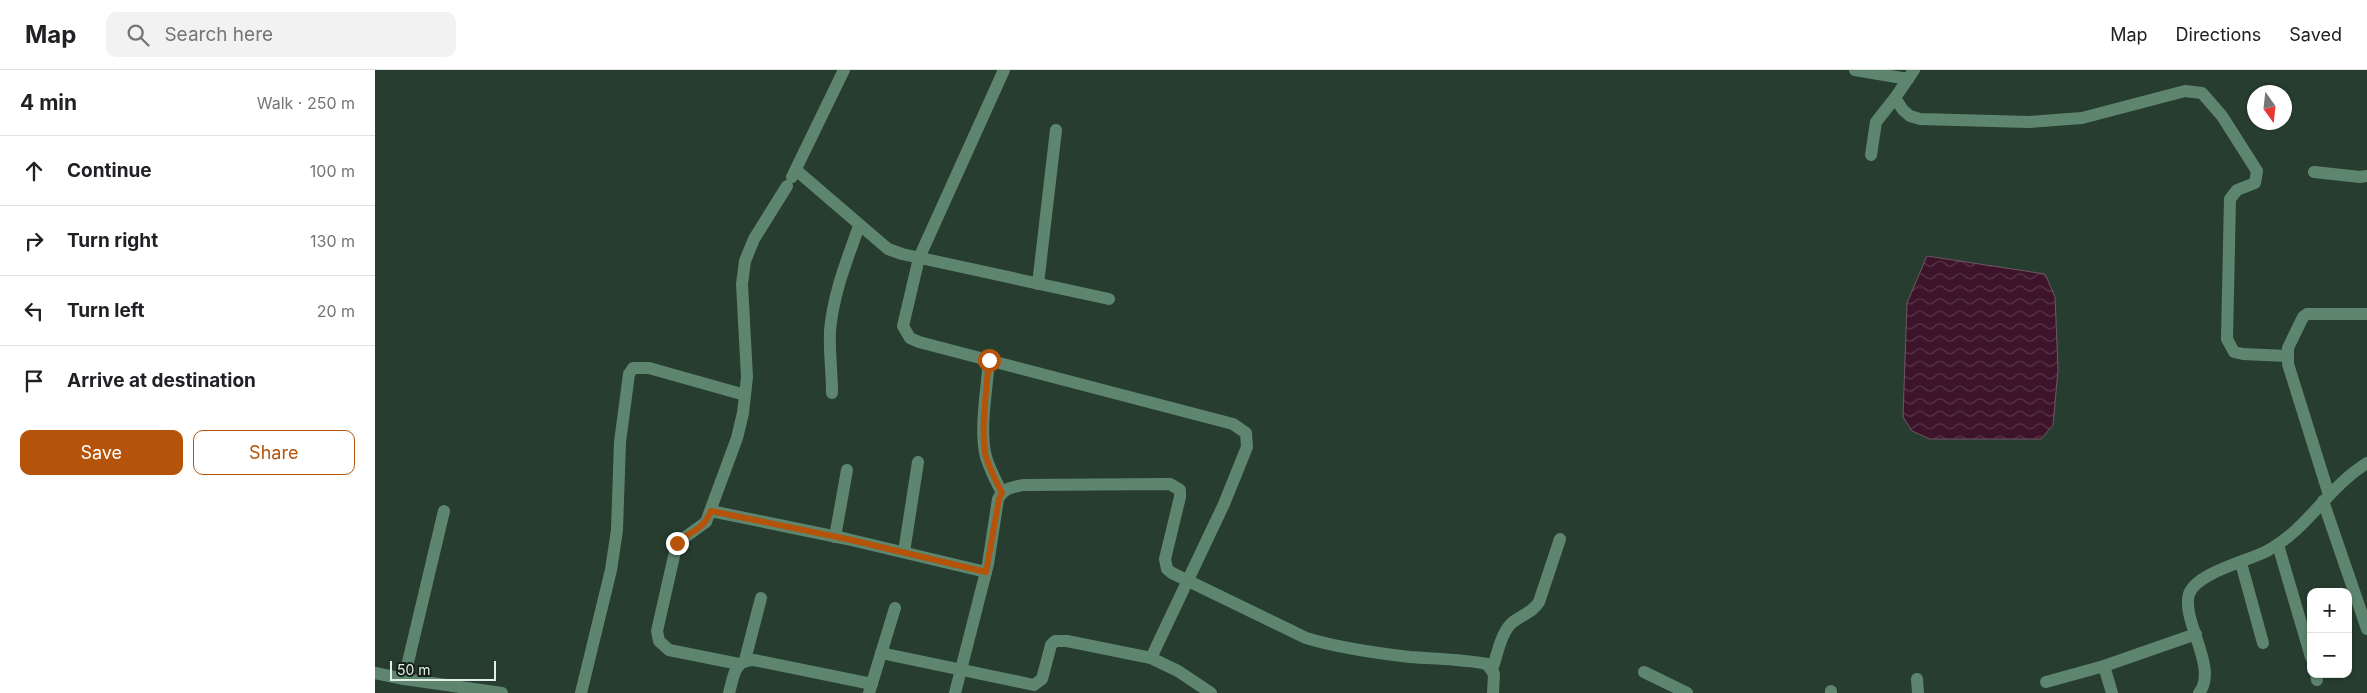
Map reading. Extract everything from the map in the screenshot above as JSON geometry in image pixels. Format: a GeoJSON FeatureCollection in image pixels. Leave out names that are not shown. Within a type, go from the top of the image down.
{"type":"FeatureCollection","features":[{"type":"Feature","properties":{"kind":"street"},"geometry":{"type":"LineString","coordinates":[[844,70],[792,178],[754,239],[745,261],[742,284],[747,377],[737,438],[706,522],[699,529],[677,543],[657,636],[663,647],[669,650],[742,662],[754,660],[870,689],[895,608]]}},
{"type":"Feature","properties":{"kind":"street"},"geometry":{"type":"LineString","coordinates":[[1004,70],[919,258],[903,326],[905,334],[919,342],[1233,424],[1246,433],[1247,447],[1224,504],[1151,658]]}},
{"type":"Feature","properties":{"kind":"street"},"geometry":{"type":"LineString","coordinates":[[1855,70],[1911,75],[1876,122],[1871,155]]}},
{"type":"Feature","properties":{"kind":"street"},"geometry":{"type":"LineString","coordinates":[[1895,98],[1903,110],[1910,116],[1920,119],[2057,122],[2082,118],[2185,91],[2202,93],[2222,116],[2257,171],[2255,183],[2237,190],[2230,199],[2227,339],[2234,352],[2287,356]]}},
{"type":"Feature","properties":{"kind":"street"},"geometry":{"type":"LineString","coordinates":[[1038,284],[1056,130]]}},
{"type":"Feature","properties":{"kind":"street"},"geometry":{"type":"LineString","coordinates":[[2314,172],[2359,177],[2367,176]]}},
{"type":"Feature","properties":{"kind":"street"},"geometry":{"type":"LineString","coordinates":[[792,178],[859,226],[887,249],[919,258],[1109,299]]}},
{"type":"Feature","properties":{"kind":"street"},"geometry":{"type":"LineString","coordinates":[[832,393],[830,332],[832,314],[837,290],[859,226]]}},
{"type":"Feature","properties":{"kind":"street"},"geometry":{"type":"LineString","coordinates":[[2367,314],[2307,314],[2303,317],[2291,340],[2287,356],[2326,498],[2367,629]]}},
{"type":"Feature","properties":{"kind":"street"},"geometry":{"type":"LineString","coordinates":[[989,360],[984,438],[986,456],[992,474],[1002,493]]}},
{"type":"Feature","properties":{"kind":"street"},"geometry":{"type":"LineString","coordinates":[[581,693],[613,560],[617,530],[620,442],[629,374],[633,368],[649,368],[745,395]]}},
{"type":"Feature","properties":{"kind":"street"},"geometry":{"type":"LineString","coordinates":[[904,552],[918,462]]}},
{"type":"Feature","properties":{"kind":"street"},"geometry":{"type":"LineString","coordinates":[[2202,691],[2204,667],[2188,606],[2189,594],[2193,585],[2203,578],[2241,563],[2278,545],[2291,535],[2348,475],[2367,463]]}},
{"type":"Feature","properties":{"kind":"street"},"geometry":{"type":"LineString","coordinates":[[835,537],[847,470]]}},
{"type":"Feature","properties":{"kind":"street"},"geometry":{"type":"LineString","coordinates":[[955,693],[986,572],[999,499],[1002,493],[1009,488],[1024,485],[1175,486],[1180,490],[1180,497],[1165,564],[1172,573],[1306,638],[1323,643],[1409,656],[1473,661],[1487,664],[1494,674],[1493,693]]}},
{"type":"Feature","properties":{"kind":"street"},"geometry":{"type":"LineString","coordinates":[[404,679],[444,511]]}},
{"type":"Feature","properties":{"kind":"street"},"geometry":{"type":"LineString","coordinates":[[711,511],[904,552],[986,572]]}},
{"type":"Feature","properties":{"kind":"street"},"geometry":{"type":"LineString","coordinates":[[1492,670],[1508,628],[1513,622],[1533,610],[1539,602],[1560,539]]}},
{"type":"Feature","properties":{"kind":"street"},"geometry":{"type":"LineString","coordinates":[[2278,545],[2307,643]]}},
{"type":"Feature","properties":{"kind":"street"},"geometry":{"type":"LineString","coordinates":[[2241,563],[2263,643]]}},
{"type":"Feature","properties":{"kind":"street"},"geometry":{"type":"LineString","coordinates":[[729,693],[742,662],[761,598]]}},
{"type":"Feature","properties":{"kind":"street"},"geometry":{"type":"LineString","coordinates":[[2046,682],[2104,666],[2195,634]]}},
{"type":"Feature","properties":{"kind":"street"},"geometry":{"type":"LineString","coordinates":[[881,653],[1038,688],[1042,680],[1051,645],[1055,641],[1067,641],[1151,658],[1178,671],[1211,693]]}},
{"type":"Feature","properties":{"kind":"street"},"geometry":{"type":"LineString","coordinates":[[2104,666],[2112,693]]}},
{"type":"Feature","properties":{"kind":"street"},"geometry":{"type":"LineString","coordinates":[[1644,672],[1687,693]]}},
{"type":"Feature","properties":{"kind":"street"},"geometry":{"type":"LineString","coordinates":[[375,673],[502,693]]}},
{"type":"Feature","properties":{"kind":"street"},"geometry":{"type":"LineString","coordinates":[[1917,679],[1918,693]]}},
{"type":"Feature","properties":{"kind":"water"},"geometry":{"type":"Polygon","coordinates":[[[1927,256],[2045,274],[2055,297],[2058,370],[2053,425],[2041,439],[1930,439],[1912,431],[1903,417],[1907,303],[1927,256]]]}},
{"type":"Feature","properties":{"kind":"route"},"geometry":{"type":"LineString","coordinates":[[677,543],[682,538],[699,529],[706,522],[711,511],[847,539],[986,572],[999,499],[1002,493],[992,474],[986,456],[984,438],[989,360]]}}]}
